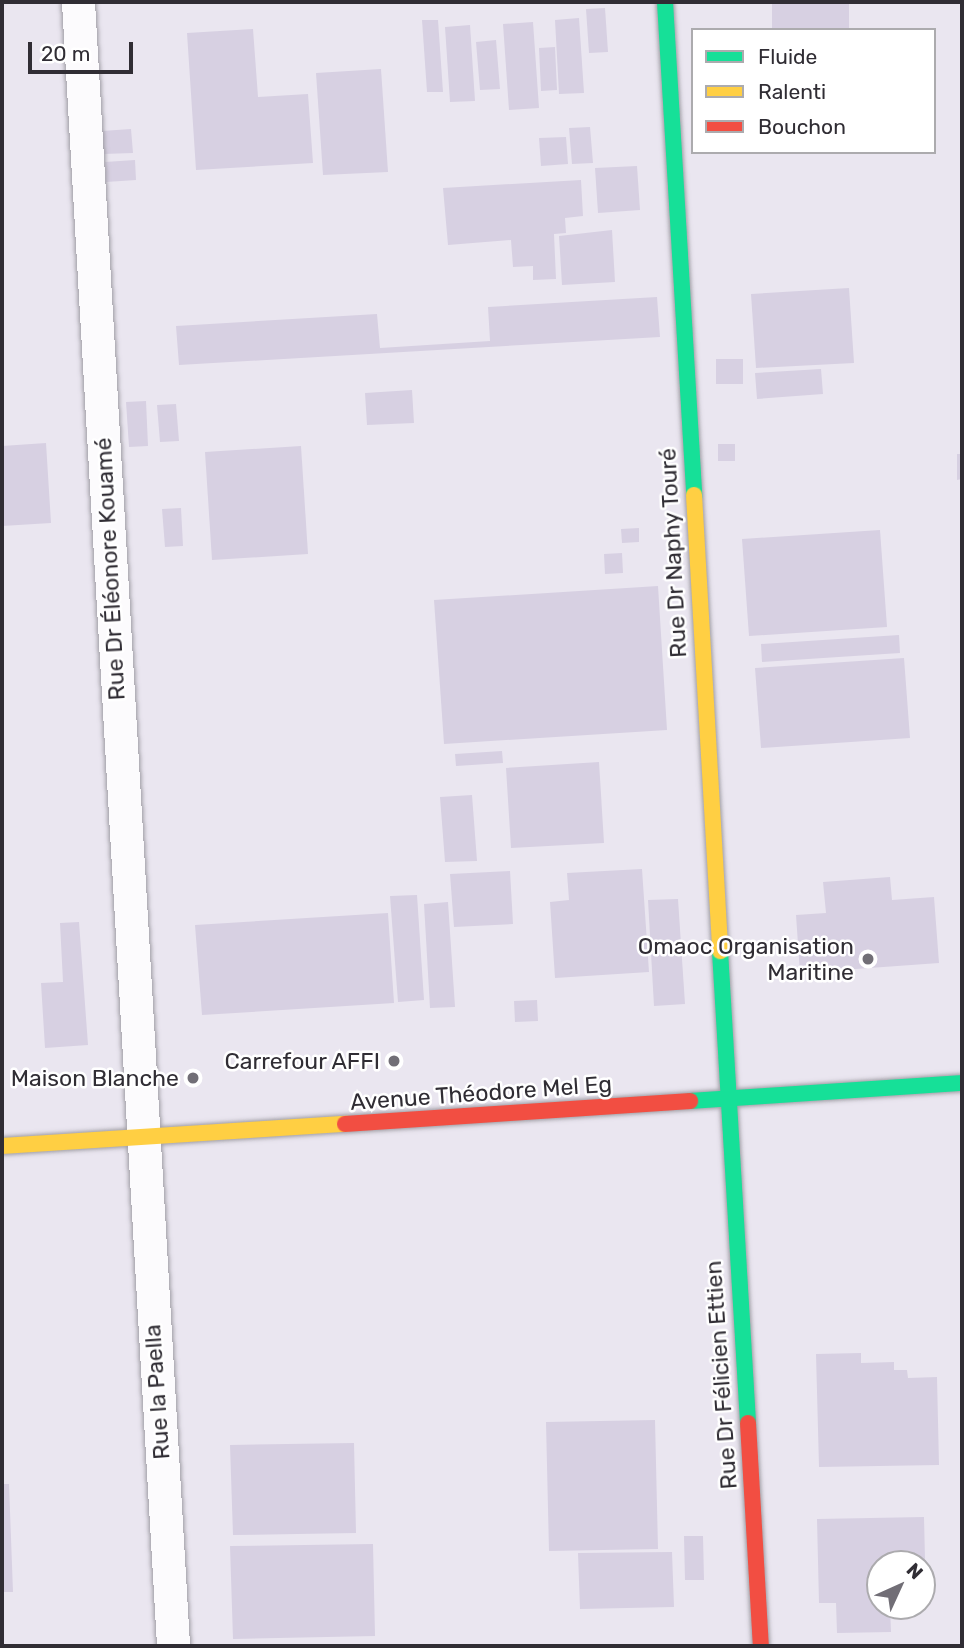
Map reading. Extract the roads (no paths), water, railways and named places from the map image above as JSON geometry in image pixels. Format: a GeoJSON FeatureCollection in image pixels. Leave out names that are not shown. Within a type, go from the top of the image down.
{"type":"FeatureCollection","features":[{"type":"Feature","properties":{"kind":"street","name":"Rue Dr Éléonore Kouamé"},"geometry":{"type":"LineString","coordinates":[[78,2],[141,1137]]}},
{"type":"Feature","properties":{"kind":"street","name":"Rue Dr Naphy Touré"},"geometry":{"type":"LineString","coordinates":[[665,2],[727,1101]]}},
{"type":"Feature","properties":{"kind":"street","name":"Avenue Théodore Mel Eg"},"geometry":{"type":"LineString","coordinates":[[2,1146],[727,1101],[962,1083]]}},
{"type":"Feature","properties":{"kind":"street","name":"Rue Dr Félicien Ettien"},"geometry":{"type":"LineString","coordinates":[[727,1101],[761,1646]]}},
{"type":"Feature","properties":{"kind":"street","name":"Rue la Paella"},"geometry":{"type":"LineString","coordinates":[[141,1137],[173,1646]]}},
{"type":"Feature","properties":{"kind":"place","name":"Omaoc Organisation Maritine"},"geometry":{"type":"Point","coordinates":[868,959]}},
{"type":"Feature","properties":{"kind":"place","name":"Carrefour AFFI"},"geometry":{"type":"Point","coordinates":[394,1061]}},
{"type":"Feature","properties":{"kind":"place","name":"Maison Blanche"},"geometry":{"type":"Point","coordinates":[193,1078]}}]}
